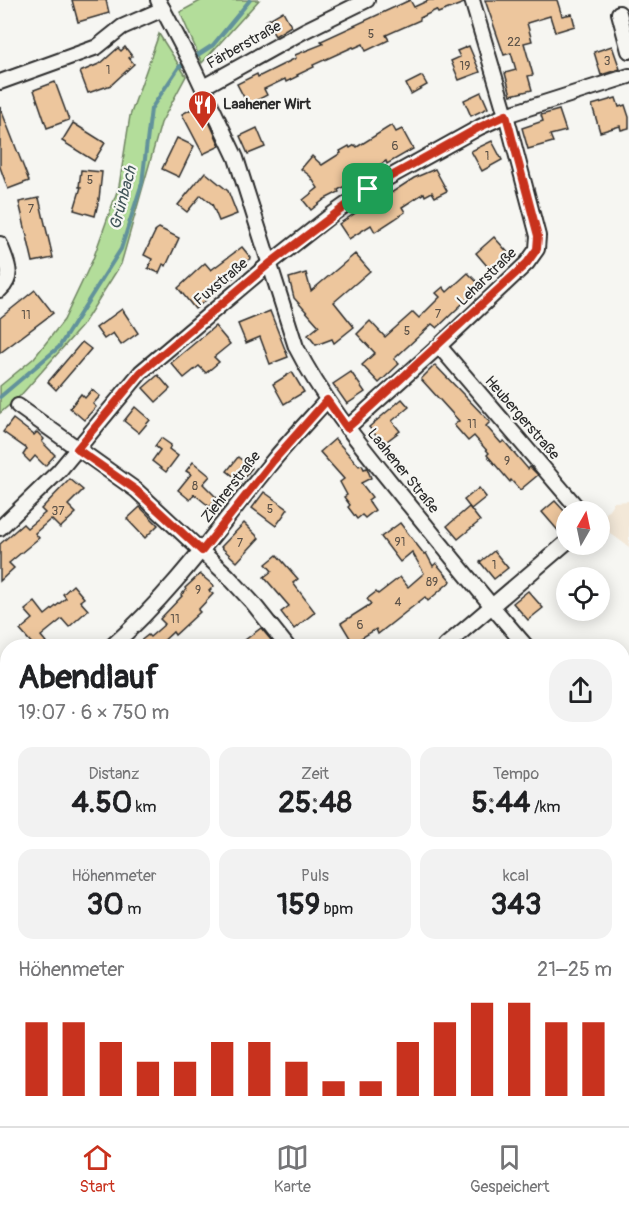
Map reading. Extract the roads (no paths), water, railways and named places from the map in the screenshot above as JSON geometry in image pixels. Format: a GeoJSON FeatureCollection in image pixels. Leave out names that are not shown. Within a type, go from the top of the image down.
{"type":"FeatureCollection","features":[{"type":"Feature","properties":{"kind":"street","name":"Färberstraße"},"geometry":{"type":"LineString","coordinates":[[203,87],[304,31],[367,0]]}},
{"type":"Feature","properties":{"kind":"street","name":"Leharstraße"},"geometry":{"type":"LineString","coordinates":[[347,428],[439,346],[527,263],[537,249],[538,236],[472,0]]}},
{"type":"Feature","properties":{"kind":"street","name":"Laahener Straße"},"geometry":{"type":"LineString","coordinates":[[160,5],[203,87],[236,158],[296,347],[309,372],[347,428],[520,639]]}},
{"type":"Feature","properties":{"kind":"street"},"geometry":{"type":"LineString","coordinates":[[0,82],[98,47],[122,27],[160,5]]}},
{"type":"Feature","properties":{"kind":"street"},"geometry":{"type":"LineString","coordinates":[[619,13],[629,51]]}},
{"type":"Feature","properties":{"kind":"street","name":"Fuxstraße"},"geometry":{"type":"LineString","coordinates":[[0,528],[60,471],[141,372],[269,264],[368,189],[506,115],[629,76]]}},
{"type":"Feature","properties":{"kind":"street"},"geometry":{"type":"LineString","coordinates":[[0,244],[9,270],[9,278],[0,290]]}},
{"type":"Feature","properties":{"kind":"street","name":"Heubergerstraße"},"geometry":{"type":"LineString","coordinates":[[439,346],[571,501]]}},
{"type":"Feature","properties":{"kind":"street","name":"Ziehrerstraße"},"geometry":{"type":"LineString","coordinates":[[120,639],[139,623],[202,551],[273,461],[327,400]]}},
{"type":"Feature","properties":{"kind":"street"},"geometry":{"type":"LineString","coordinates":[[18,406],[136,490],[202,551],[252,602],[281,639]]}},
{"type":"Feature","properties":{"kind":"street"},"geometry":{"type":"LineString","coordinates":[[453,639],[556,551]]}},
{"type":"Feature","properties":{"kind":"waterway","name":"Grünbach"},"geometry":{"type":"LineString","coordinates":[[0,397],[59,347],[121,249],[142,183],[151,109],[179,67],[213,45],[250,0]]}},
{"type":"Feature","properties":{"kind":"place","name":"Laahener Wirt"},"geometry":{"type":"Point","coordinates":[202,130]}}]}
